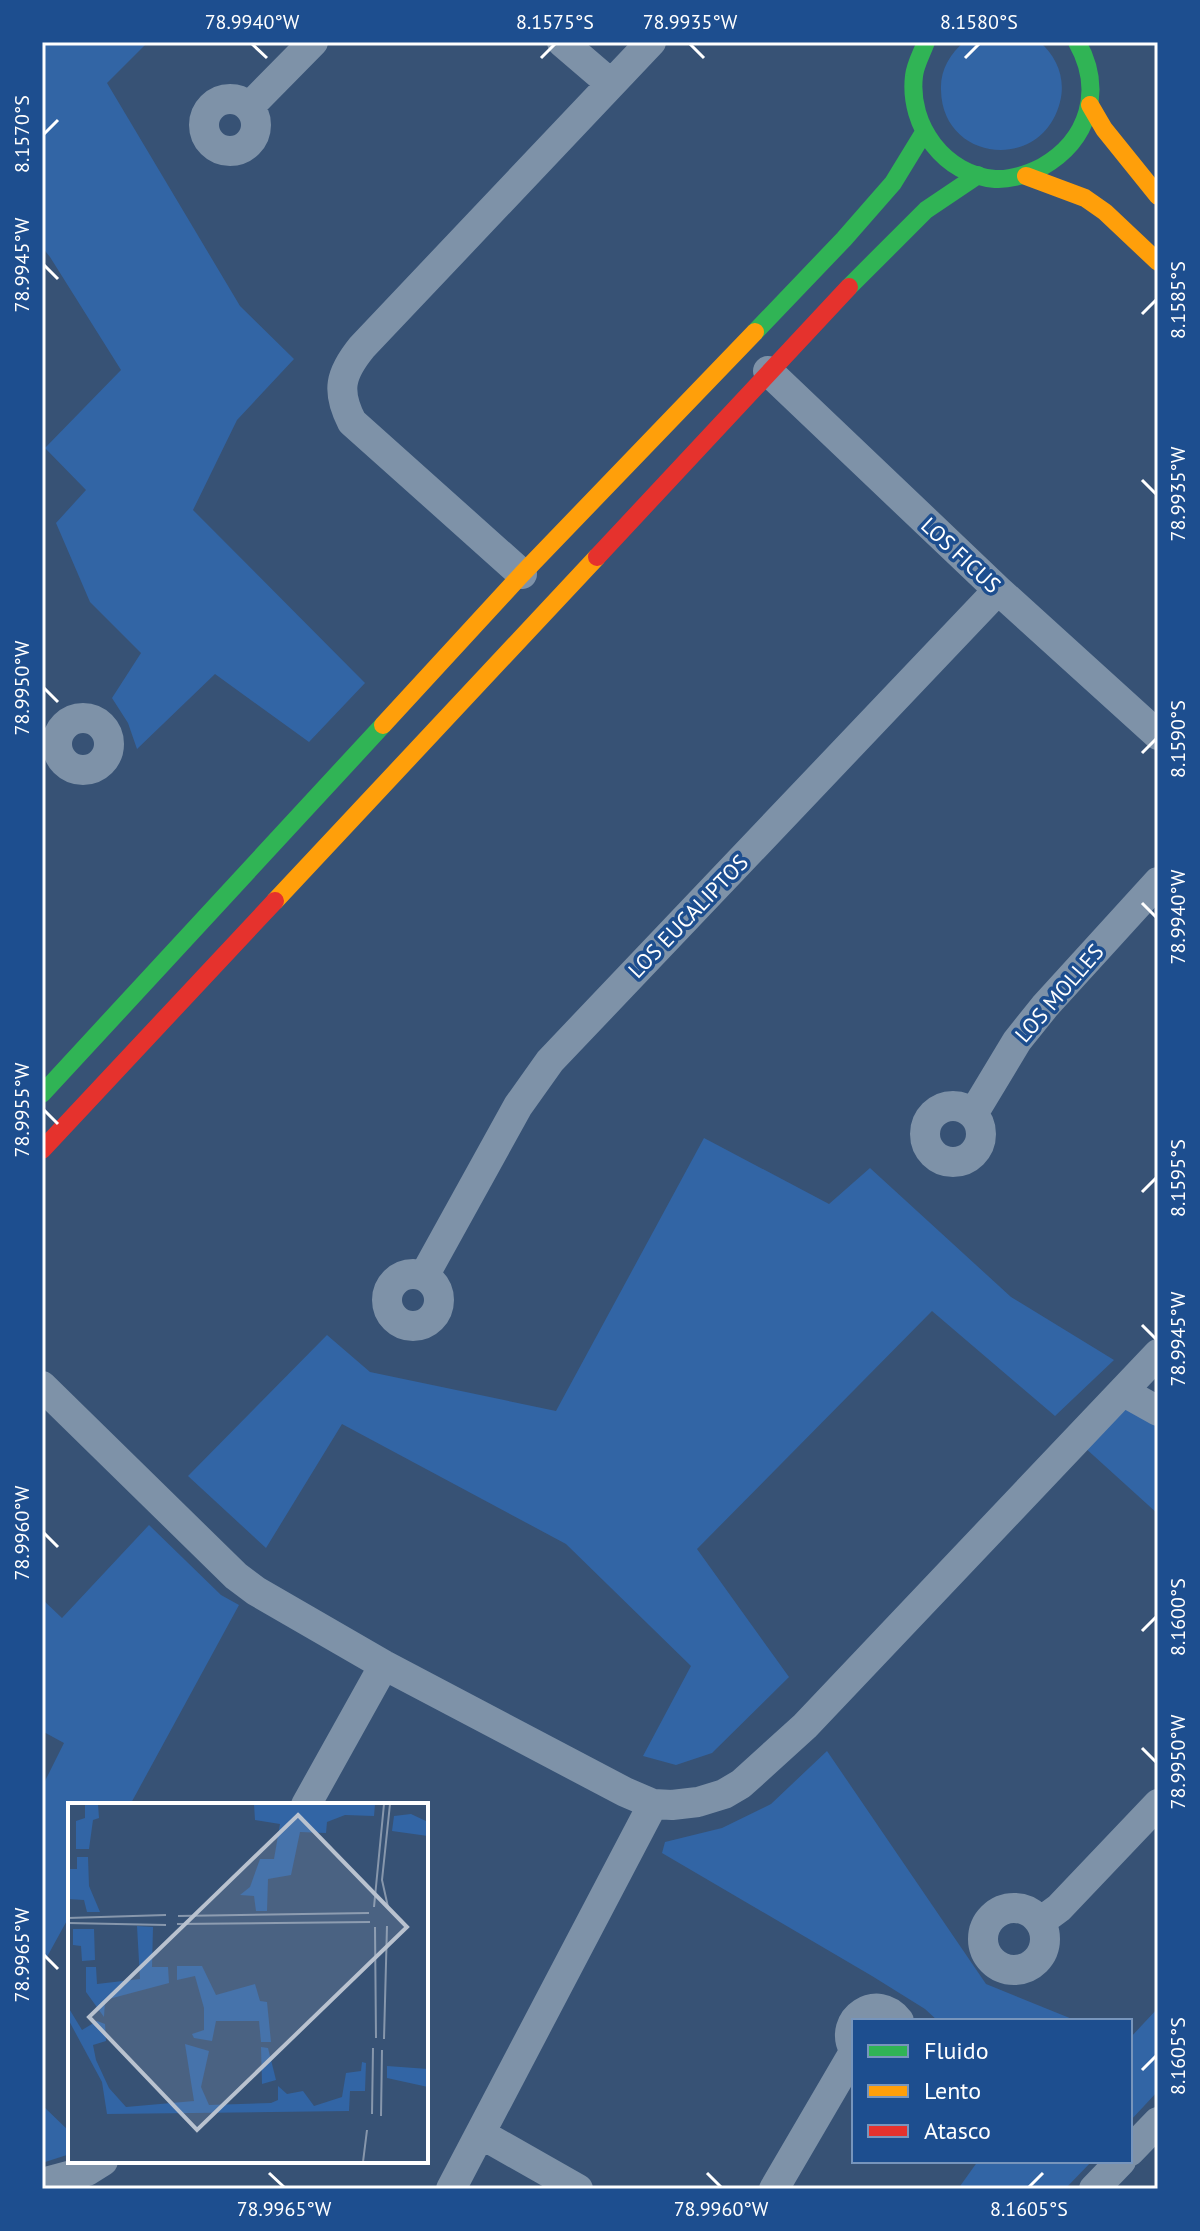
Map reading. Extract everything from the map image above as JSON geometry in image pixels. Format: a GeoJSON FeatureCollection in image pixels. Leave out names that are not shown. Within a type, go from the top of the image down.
{"type":"FeatureCollection","features":[{"type":"Feature","properties":{"kind":"street"},"geometry":{"type":"LineString","coordinates":[[249,107],[313,42]]}},
{"type":"Feature","properties":{"kind":"street"},"geometry":{"type":"LineString","coordinates":[[562,42],[611,84]]}},
{"type":"Feature","properties":{"kind":"street"},"geometry":{"type":"LineString","coordinates":[[522,574],[352,422],[343,404],[342,384],[348,365],[362,347],[651,42]]}},
{"type":"Feature","properties":{"kind":"street"},"geometry":{"type":"LineString","coordinates":[[926,42],[913,77],[912,96],[923,134],[937,153],[956,167],[1001,180],[1026,176],[1048,165],[1068,150],[1082,129],[1090,105],[1091,84],[1088,65],[1077,42]]}},
{"type":"Feature","properties":{"kind":"street"},"geometry":{"type":"LineString","coordinates":[[901,46],[913,77]]}},
{"type":"Feature","properties":{"kind":"street"},"geometry":{"type":"LineString","coordinates":[[1090,105],[1104,129],[1158,196]]}},
{"type":"Feature","properties":{"kind":"street"},"geometry":{"type":"LineString","coordinates":[[42,1094],[522,574],[844,239],[893,183],[923,134]]}},
{"type":"Feature","properties":{"kind":"street"},"geometry":{"type":"LineString","coordinates":[[42,1150],[768,371],[908,225],[978,175]]}},
{"type":"Feature","properties":{"kind":"street"},"geometry":{"type":"LineString","coordinates":[[1026,176],[1085,198],[1105,212],[1158,262]]}},
{"type":"Feature","properties":{"kind":"street","name":"LOS FICUS"},"geometry":{"type":"LineString","coordinates":[[768,371],[998,590],[1158,735]]}},
{"type":"Feature","properties":{"kind":"street","name":"LOS EUCALIPTOS"},"geometry":{"type":"LineString","coordinates":[[424,1276],[518,1106],[550,1061],[998,590]]}},
{"type":"Feature","properties":{"kind":"street","name":"LOS MOLLES"},"geometry":{"type":"LineString","coordinates":[[973,1114],[1017,1041],[1158,882]]}},
{"type":"Feature","properties":{"kind":"street"},"geometry":{"type":"LineString","coordinates":[[42,1386],[236,1576],[256,1591],[384,1665],[653,1804],[698,1802],[724,1794],[756,1771],[805,1726],[1158,1354]]}},
{"type":"Feature","properties":{"kind":"street"},"geometry":{"type":"LineString","coordinates":[[1124,1392],[1158,1411]]}},
{"type":"Feature","properties":{"kind":"street"},"geometry":{"type":"LineString","coordinates":[[307,1803],[384,1665]]}},
{"type":"Feature","properties":{"kind":"street"},"geometry":{"type":"LineString","coordinates":[[451,2189],[653,1804]]}},
{"type":"Feature","properties":{"kind":"street"},"geometry":{"type":"LineString","coordinates":[[1040,1922],[1059,1908],[1158,1804]]}},
{"type":"Feature","properties":{"kind":"street"},"geometry":{"type":"LineString","coordinates":[[855,2019],[867,2009],[878,2008],[888,2010],[897,2019]]}},
{"type":"Feature","properties":{"kind":"street"},"geometry":{"type":"LineString","coordinates":[[852,2022],[849,2032],[852,2047]]}},
{"type":"Feature","properties":{"kind":"street"},"geometry":{"type":"LineString","coordinates":[[774,2189],[852,2054]]}},
{"type":"Feature","properties":{"kind":"street"},"geometry":{"type":"LineString","coordinates":[[1132,2149],[1158,2122]]}},
{"type":"Feature","properties":{"kind":"street"},"geometry":{"type":"LineString","coordinates":[[481,2134],[578,2189]]}},
{"type":"Feature","properties":{"kind":"street"},"geometry":{"type":"LineString","coordinates":[[42,2183],[87,2171],[100,2163]]}},
{"type":"Feature","properties":{"kind":"street"},"geometry":{"type":"LineString","coordinates":[[1094,2189],[1119,2163]]}},
{"type":"Feature","properties":{"kind":"shaded area"},"geometry":{"type":"Polygon","coordinates":[[[42,42],[148,42],[107,83],[240,306],[294,359],[237,420],[193,510],[365,683],[309,742],[215,674],[137,749],[128,723],[112,698],[141,653],[90,602],[56,523],[86,490],[45,448],[121,370],[42,247],[42,42]]]}},
{"type":"Feature","properties":{"kind":"shaded area"},"geometry":{"type":"Polygon","coordinates":[[[964,42],[1040,42],[1051,54],[1059,69],[1062,93],[1050,125],[1034,140],[1015,148],[994,150],[974,144],[957,132],[946,114],[941,83],[947,63],[964,42]]]}},
{"type":"Feature","properties":{"kind":"shaded area"},"geometry":{"type":"Polygon","coordinates":[[[704,1138],[829,1204],[870,1168],[1011,1297],[1114,1360],[1055,1416],[932,1311],[697,1549],[789,1677],[712,1753],[676,1765],[643,1756],[691,1666],[566,1544],[342,1424],[266,1548],[188,1476],[327,1335],[370,1372],[556,1411],[704,1138]]]}},
{"type":"Feature","properties":{"kind":"shaded area"},"geometry":{"type":"Polygon","coordinates":[[[1124,1408],[1158,1427],[1158,1514],[1083,1446],[1124,1408]]]}},
{"type":"Feature","properties":{"kind":"shaded area"},"geometry":{"type":"Polygon","coordinates":[[[149,1525],[221,1595],[239,1605],[131,1803],[68,1803],[68,1919],[42,1966],[42,1787],[64,1743],[42,1731],[42,1599],[62,1618],[149,1525]]]}},
{"type":"Feature","properties":{"kind":"shaded area"},"geometry":{"type":"Polygon","coordinates":[[[827,1751],[986,1984],[1072,2019],[936,2019],[872,1976],[662,1853],[665,1842],[722,1828],[771,1804],[827,1751]]]}},
{"type":"Feature","properties":{"kind":"shaded area"},"geometry":{"type":"Polygon","coordinates":[[[1158,2008],[1158,2091],[1132,2119],[1132,2036],[1158,2008]]]}},
{"type":"Feature","properties":{"kind":"shaded area"},"geometry":{"type":"Polygon","coordinates":[[[42,2105],[68,2130],[68,2155],[42,2163],[42,2105]]]}},
{"type":"Feature","properties":{"kind":"shaded area"},"geometry":{"type":"Polygon","coordinates":[[[977,2163],[1090,2163],[1065,2189],[958,2189],[977,2163]]]}},
{"type":"Feature","properties":{"kind":"traffic: fast"},"geometry":{"type":"LineString","coordinates":[[926,42],[914,76],[917,113],[924,130],[946,158],[960,168],[995,179],[1020,176],[1042,167],[1058,156],[1081,128],[1090,96],[1090,78],[1077,42]]}},
{"type":"Feature","properties":{"kind":"traffic: fast"},"geometry":{"type":"LineString","coordinates":[[755,332],[893,183],[923,134]]}},
{"type":"Feature","properties":{"kind":"traffic: fast"},"geometry":{"type":"LineString","coordinates":[[849,287],[926,210],[978,175]]}},
{"type":"Feature","properties":{"kind":"traffic: fast"},"geometry":{"type":"LineString","coordinates":[[42,1094],[383,725]]}},
{"type":"Feature","properties":{"kind":"traffic: slow"},"geometry":{"type":"LineString","coordinates":[[1090,105],[1104,129],[1158,196]]}},
{"type":"Feature","properties":{"kind":"traffic: slow"},"geometry":{"type":"LineString","coordinates":[[1026,176],[1085,198],[1105,212],[1158,262]]}},
{"type":"Feature","properties":{"kind":"traffic: slow"},"geometry":{"type":"LineString","coordinates":[[383,725],[522,574],[755,332]]}},
{"type":"Feature","properties":{"kind":"traffic: slow"},"geometry":{"type":"LineString","coordinates":[[275,901],[597,557]]}},
{"type":"Feature","properties":{"kind":"traffic: jam"},"geometry":{"type":"LineString","coordinates":[[597,557],[849,287]]}},
{"type":"Feature","properties":{"kind":"traffic: jam"},"geometry":{"type":"LineString","coordinates":[[42,1150],[275,901]]}}]}
